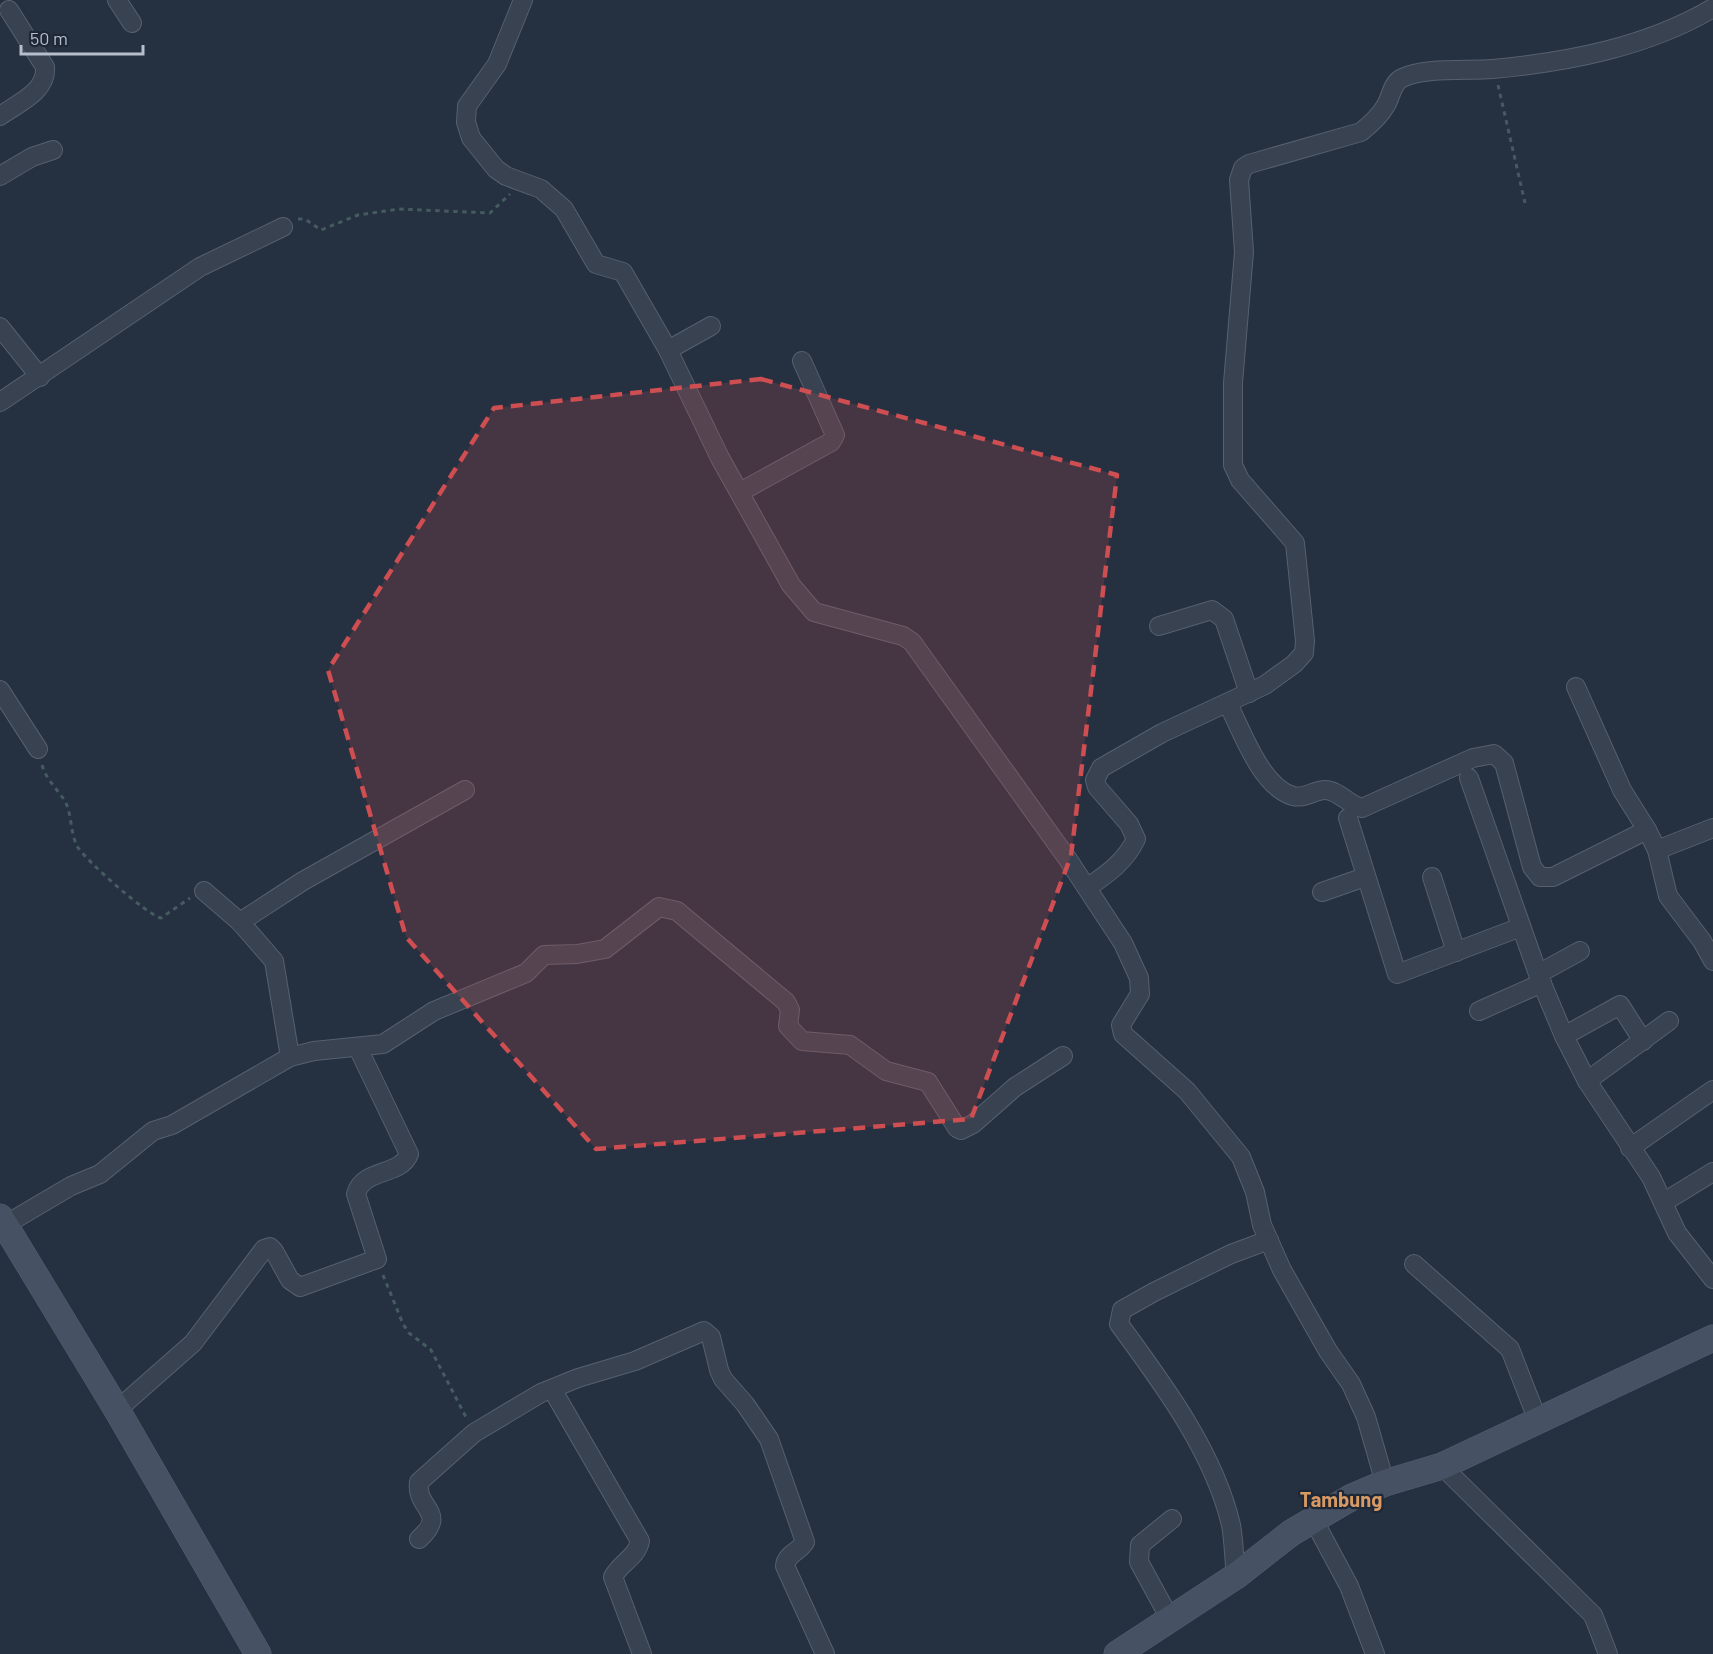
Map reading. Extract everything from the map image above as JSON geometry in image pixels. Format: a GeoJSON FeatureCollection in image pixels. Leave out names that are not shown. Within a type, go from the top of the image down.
{"type":"FeatureCollection","features":[{"type":"Feature","properties":{"kind":"main road"},"geometry":{"type":"LineString","coordinates":[[3,1221],[117,1410],[258,1654]]}},
{"type":"Feature","properties":{"kind":"main road"},"geometry":{"type":"LineString","coordinates":[[1117,1654],[1169,1617],[1236,1576],[1313,1519],[1385,1483],[1442,1466],[1713,1338]]}},
{"type":"Feature","properties":{"kind":"street"},"geometry":{"type":"LineString","coordinates":[[117,0],[132,23]]}},
{"type":"Feature","properties":{"kind":"street"},"geometry":{"type":"LineString","coordinates":[[524,0],[497,64],[467,106],[466,122],[471,138],[496,169],[520,183],[541,189],[564,209],[596,264],[623,272],[668,350],[720,458],[791,585],[809,607],[814,612],[903,636],[912,642],[1087,888],[1123,944],[1139,978],[1140,994],[1121,1025],[1123,1034],[1186,1092],[1241,1157],[1255,1192],[1262,1226],[1282,1270],[1322,1341],[1351,1384],[1366,1417],[1385,1483]]}},
{"type":"Feature","properties":{"kind":"street"},"geometry":{"type":"LineString","coordinates":[[1087,888],[1119,865],[1130,853],[1136,839],[1130,824],[1097,787],[1097,773],[1101,768],[1162,733],[1249,693],[1294,664],[1304,653],[1305,641],[1295,543],[1240,480],[1233,465],[1233,383],[1244,252],[1240,173],[1249,164],[1361,132],[1373,123],[1387,105],[1395,85],[1402,77],[1423,73],[1494,69],[1572,60],[1654,34],[1713,8]]}},
{"type":"Feature","properties":{"kind":"street"},"geometry":{"type":"LineString","coordinates":[[0,116],[39,90],[46,75],[45,67],[9,10]]}},
{"type":"Feature","properties":{"kind":"street"},"geometry":{"type":"LineString","coordinates":[[0,176],[32,157],[53,150]]}},
{"type":"Feature","properties":{"kind":"street"},"geometry":{"type":"LineString","coordinates":[[0,402],[200,267],[283,227]]}},
{"type":"Feature","properties":{"kind":"street"},"geometry":{"type":"LineString","coordinates":[[668,350],[711,326]]}},
{"type":"Feature","properties":{"kind":"street"},"geometry":{"type":"LineString","coordinates":[[0,327],[40,377]]}},
{"type":"Feature","properties":{"kind":"street"},"geometry":{"type":"LineString","coordinates":[[740,492],[831,442],[835,435],[802,361]]}},
{"type":"Feature","properties":{"kind":"street"},"geometry":{"type":"LineString","coordinates":[[1159,626],[1212,610],[1224,619],[1249,693]]}},
{"type":"Feature","properties":{"kind":"street"},"geometry":{"type":"LineString","coordinates":[[1576,687],[1622,790],[1657,850],[1668,896],[1702,941],[1713,961]]}},
{"type":"Feature","properties":{"kind":"street"},"geometry":{"type":"LineString","coordinates":[[0,690],[38,749]]}},
{"type":"Feature","properties":{"kind":"street"},"geometry":{"type":"LineString","coordinates":[[1228,704],[1265,776],[1279,789],[1295,797],[1325,790],[1339,796],[1350,805],[1362,808],[1473,758],[1494,754],[1504,763],[1532,867],[1540,877],[1553,877],[1647,830]]}},
{"type":"Feature","properties":{"kind":"street"},"geometry":{"type":"LineString","coordinates":[[1469,778],[1521,927],[1564,1036],[1587,1081],[1664,1202],[1677,1233],[1713,1279]]}},
{"type":"Feature","properties":{"kind":"street"},"geometry":{"type":"LineString","coordinates":[[240,922],[303,881],[465,790]]}},
{"type":"Feature","properties":{"kind":"street"},"geometry":{"type":"LineString","coordinates":[[1348,818],[1397,974],[1521,927]]}},
{"type":"Feature","properties":{"kind":"street"},"geometry":{"type":"LineString","coordinates":[[1657,850],[1713,828]]}},
{"type":"Feature","properties":{"kind":"street"},"geometry":{"type":"LineString","coordinates":[[1322,892],[1365,877]]}},
{"type":"Feature","properties":{"kind":"street"},"geometry":{"type":"LineString","coordinates":[[1431,877],[1456,952]]}},
{"type":"Feature","properties":{"kind":"street"},"geometry":{"type":"LineString","coordinates":[[204,891],[240,922],[273,961],[290,1057]]}},
{"type":"Feature","properties":{"kind":"street"},"geometry":{"type":"LineString","coordinates":[[3,1221],[71,1186],[100,1174],[153,1131],[172,1125],[290,1057],[322,1050],[383,1044],[434,1011],[526,973],[544,955],[577,954],[605,949],[659,907],[677,911],[786,1002],[789,1006],[788,1026],[798,1039],[808,1043],[850,1045],[886,1071],[924,1080],[932,1088],[957,1128],[961,1130],[973,1124],[1015,1087],[1063,1056]]}},
{"type":"Feature","properties":{"kind":"street"},"geometry":{"type":"LineString","coordinates":[[1479,1011],[1540,978],[1580,951]]}},
{"type":"Feature","properties":{"kind":"street"},"geometry":{"type":"LineString","coordinates":[[1564,1036],[1620,1005],[1643,1041]]}},
{"type":"Feature","properties":{"kind":"street"},"geometry":{"type":"LineString","coordinates":[[1587,1081],[1669,1021]]}},
{"type":"Feature","properties":{"kind":"street"},"geometry":{"type":"LineString","coordinates":[[117,1410],[193,1343],[264,1249],[270,1247],[274,1251],[290,1280],[300,1287],[377,1259],[356,1194],[358,1187],[371,1176],[401,1163],[409,1154],[358,1048]]}},
{"type":"Feature","properties":{"kind":"street"},"geometry":{"type":"LineString","coordinates":[[1630,1148],[1713,1090]]}},
{"type":"Feature","properties":{"kind":"street"},"geometry":{"type":"LineString","coordinates":[[1664,1202],[1713,1172]]}},
{"type":"Feature","properties":{"kind":"street"},"geometry":{"type":"LineString","coordinates":[[1236,1576],[1231,1526],[1218,1486],[1195,1439],[1150,1366],[1119,1324],[1119,1317],[1122,1310],[1154,1292],[1231,1254],[1269,1240]]}},
{"type":"Feature","properties":{"kind":"street"},"geometry":{"type":"LineString","coordinates":[[1414,1264],[1510,1349],[1544,1419]]}},
{"type":"Feature","properties":{"kind":"street"},"geometry":{"type":"LineString","coordinates":[[419,1539],[429,1529],[432,1521],[431,1511],[418,1490],[419,1482],[474,1433],[552,1389],[635,1361],[704,1331],[711,1337],[718,1371],[759,1421],[769,1439],[804,1534],[805,1542],[801,1549],[790,1555],[785,1566],[825,1654]]}},
{"type":"Feature","properties":{"kind":"street"},"geometry":{"type":"LineString","coordinates":[[552,1389],[640,1541],[639,1549],[621,1565],[613,1577],[642,1654]]}},
{"type":"Feature","properties":{"kind":"street"},"geometry":{"type":"LineString","coordinates":[[1442,1466],[1593,1616],[1608,1654]]}},
{"type":"Feature","properties":{"kind":"street"},"geometry":{"type":"LineString","coordinates":[[1169,1617],[1139,1563],[1140,1545],[1172,1519]]}},
{"type":"Feature","properties":{"kind":"street"},"geometry":{"type":"LineString","coordinates":[[1313,1519],[1349,1586],[1375,1654]]}},
{"type":"Feature","properties":{"kind":"path"},"geometry":{"type":"LineString","coordinates":[[1494,69],[1525,203]]}},
{"type":"Feature","properties":{"kind":"path"},"geometry":{"type":"LineString","coordinates":[[283,227],[301,218],[321,230],[358,215],[399,209],[490,213],[497,209],[520,183]]}},
{"type":"Feature","properties":{"kind":"path"},"geometry":{"type":"LineString","coordinates":[[38,749],[44,773],[66,802],[78,848],[140,906],[153,916],[161,918],[204,891]]}},
{"type":"Feature","properties":{"kind":"path"},"geometry":{"type":"LineString","coordinates":[[377,1259],[403,1324],[409,1333],[431,1350],[474,1433]]}},
{"type":"Feature","properties":{"kind":"highlighted area"},"geometry":{"type":"Polygon","coordinates":[[[761,379],[1117,475],[1071,856],[971,1119],[596,1149],[406,937],[328,670],[494,408],[761,379]]]}},
{"type":"Feature","properties":{"kind":"district","name":"Tambung"},"geometry":{"type":"Point","coordinates":[1341,1500]}}]}
